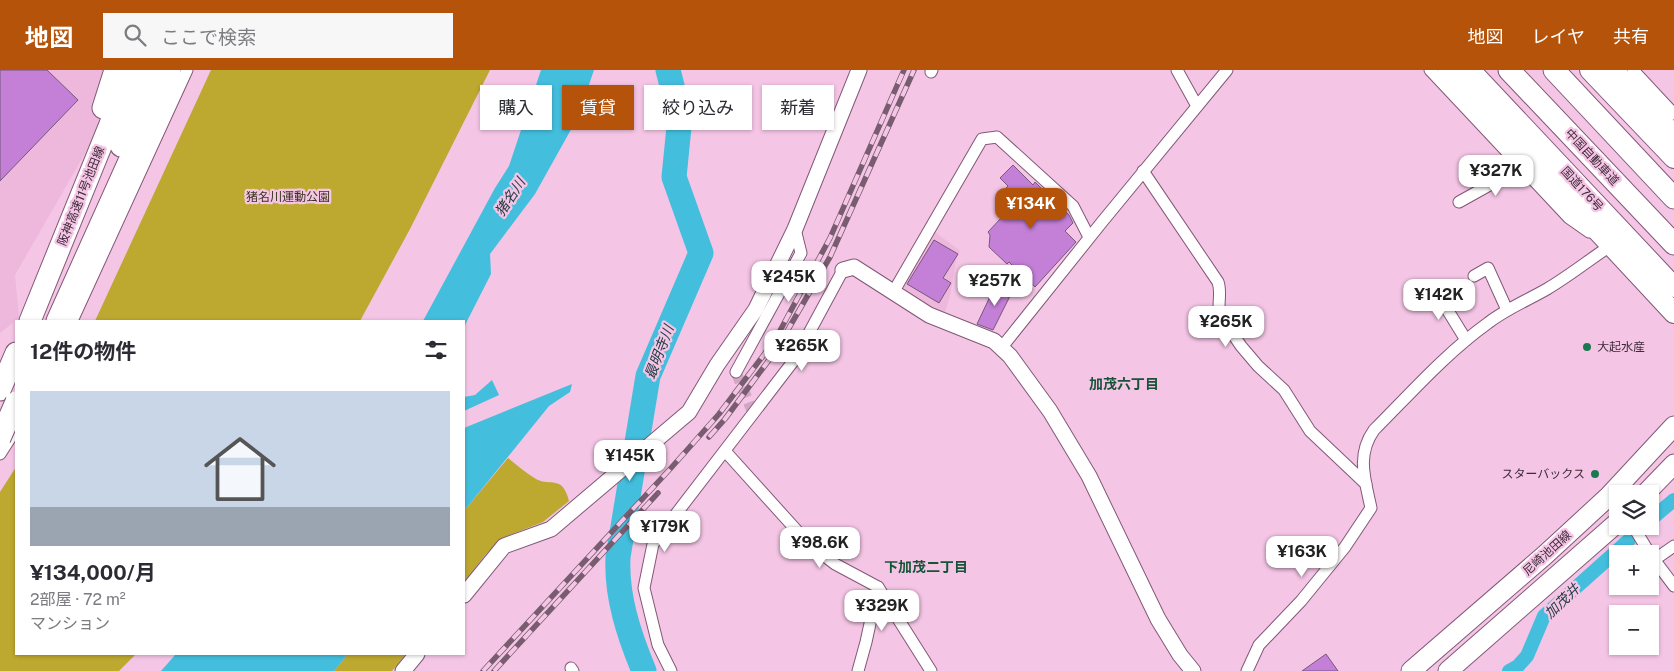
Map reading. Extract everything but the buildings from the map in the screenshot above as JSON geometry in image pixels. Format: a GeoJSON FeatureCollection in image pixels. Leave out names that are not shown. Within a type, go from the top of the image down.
{"type":"FeatureCollection","features":[{"type":"Feature","properties":{"kind":"highway"},"geometry":{"type":"LineString","coordinates":[[54,264],[115,70]]}},
{"type":"Feature","properties":{"kind":"highway","name":"阪神高速11号池田線"},"geometry":{"type":"LineString","coordinates":[[30,320],[132,70]]}},
{"type":"Feature","properties":{"kind":"highway","name":"阪神高速11号池田線"},"geometry":{"type":"LineString","coordinates":[[52,320],[152,70]]}},
{"type":"Feature","properties":{"kind":"highway"},"geometry":{"type":"LineString","coordinates":[[57,320],[170,70]]}},
{"type":"Feature","properties":{"kind":"highway"},"geometry":{"type":"LineString","coordinates":[[1448,70],[1674,313]]}},
{"type":"Feature","properties":{"kind":"highway","name":"国道176号"},"geometry":{"type":"LineString","coordinates":[[1470,70],[1674,287]]}},
{"type":"Feature","properties":{"kind":"highway","name":"中国自動車道"},"geometry":{"type":"LineString","coordinates":[[1509,70],[1674,244]]}},
{"type":"Feature","properties":{"kind":"highway"},"geometry":{"type":"LineString","coordinates":[[1554,70],[1674,198]]}},
{"type":"Feature","properties":{"kind":"highway"},"geometry":{"type":"LineString","coordinates":[[1590,70],[1674,158]]}},
{"type":"Feature","properties":{"kind":"highway"},"geometry":{"type":"LineString","coordinates":[[1613,70],[1674,135]]}},
{"type":"Feature","properties":{"kind":"highway"},"geometry":{"type":"LineString","coordinates":[[0,390],[15,355]]}},
{"type":"Feature","properties":{"kind":"highway"},"geometry":{"type":"LineString","coordinates":[[0,438],[15,404]]}},
{"type":"Feature","properties":{"kind":"main road","name":"尼崎池田線"},"geometry":{"type":"LineString","coordinates":[[1411,671],[1609,496],[1674,426]]}},
{"type":"Feature","properties":{"kind":"main road"},"geometry":{"type":"LineString","coordinates":[[1654,485],[1674,464]]}},
{"type":"Feature","properties":{"kind":"main road","name":"尼崎池田線"},"geometry":{"type":"LineString","coordinates":[[1448,671],[1609,530]]}},
{"type":"Feature","properties":{"kind":"street"},"geometry":{"type":"LineString","coordinates":[[72,320],[186,70]]}},
{"type":"Feature","properties":{"kind":"street"},"geometry":{"type":"LineString","coordinates":[[465,595],[504,546],[551,529],[689,412],[717,364],[756,309],[795,228],[859,70]]}},
{"type":"Feature","properties":{"kind":"street"},"geometry":{"type":"LineString","coordinates":[[1177,70],[1197,106]]}},
{"type":"Feature","properties":{"kind":"street"},"geometry":{"type":"LineString","coordinates":[[1002,347],[1227,70]]}},
{"type":"Feature","properties":{"kind":"street"},"geometry":{"type":"LineString","coordinates":[[1247,671],[1259,645],[1301,601],[1345,547],[1371,508],[1363,463],[1364,450],[1371,434],[1422,380],[1466,340],[1489,322],[1563,279],[1610,246],[1568,218],[1430,70]]}},
{"type":"Feature","properties":{"kind":"street"},"geometry":{"type":"LineString","coordinates":[[1633,70],[1674,114]]}},
{"type":"Feature","properties":{"kind":"street"},"geometry":{"type":"LineString","coordinates":[[894,291],[982,139],[997,137],[1011,149],[1073,206],[1090,237]]}},
{"type":"Feature","properties":{"kind":"street"},"geometry":{"type":"LineString","coordinates":[[1459,202],[1520,168]]}},
{"type":"Feature","properties":{"kind":"street"},"geometry":{"type":"LineString","coordinates":[[1143,172],[1166,203],[1218,282],[1221,289],[1218,309],[1220,315],[1241,346],[1258,366],[1284,390],[1310,431],[1366,484]]}},
{"type":"Feature","properties":{"kind":"street"},"geometry":{"type":"LineString","coordinates":[[736,372],[801,253],[795,228]]}},
{"type":"Feature","properties":{"kind":"street"},"geometry":{"type":"LineString","coordinates":[[671,671],[658,645],[644,588],[653,544],[795,359],[843,270],[854,267],[930,315],[994,341],[1002,347],[1050,411],[1081,462],[1143,584],[1158,619],[1180,655],[1193,671]]}},
{"type":"Feature","properties":{"kind":"street"},"geometry":{"type":"LineString","coordinates":[[1474,276],[1488,268],[1508,310]]}},
{"type":"Feature","properties":{"kind":"street"},"geometry":{"type":"LineString","coordinates":[[1434,288],[1466,340]]}},
{"type":"Feature","properties":{"kind":"street"},"geometry":{"type":"LineString","coordinates":[[0,421],[15,411]]}},
{"type":"Feature","properties":{"kind":"street"},"geometry":{"type":"LineString","coordinates":[[0,454],[15,431]]}},
{"type":"Feature","properties":{"kind":"street"},"geometry":{"type":"LineString","coordinates":[[725,451],[808,543],[835,564],[878,587],[931,671]]}},
{"type":"Feature","properties":{"kind":"street"},"geometry":{"type":"LineString","coordinates":[[1659,553],[1674,546]]}},
{"type":"Feature","properties":{"kind":"street"},"geometry":{"type":"LineString","coordinates":[[1659,566],[1674,586]]}},
{"type":"Feature","properties":{"kind":"street"},"geometry":{"type":"LineString","coordinates":[[858,671],[878,587]]}},
{"type":"Feature","properties":{"kind":"street"},"geometry":{"type":"LineString","coordinates":[[403,671],[416,655]]}},
{"type":"Feature","properties":{"kind":"shaded area"},"geometry":{"type":"Polygon","coordinates":[[[0,70],[133,70],[15,275],[19,318],[0,333],[0,70]]]}},
{"type":"Feature","properties":{"kind":"shaded area"},"geometry":{"type":"Polygon","coordinates":[[[935,232],[960,251],[956,260],[950,296],[944,315],[901,286],[935,232]]]}},
{"type":"Feature","properties":{"kind":"green space","name":"猪名川運動公園"},"geometry":{"type":"Polygon","coordinates":[[[211,70],[490,70],[482,85],[480,85],[480,90],[410,229],[361,320],[95,320],[211,70]]]}},
{"type":"Feature","properties":{"kind":"green space"},"geometry":{"type":"Polygon","coordinates":[[[508,458],[536,479],[559,484],[563,487],[569,501],[543,522],[502,538],[486,554],[465,581],[465,510],[508,458]]]}},
{"type":"Feature","properties":{"kind":"green space"},"geometry":{"type":"Polygon","coordinates":[[[15,469],[15,655],[135,655],[119,671],[0,671],[0,492],[15,469]]]}},
{"type":"Feature","properties":{"kind":"green space"},"geometry":{"type":"Polygon","coordinates":[[[347,655],[405,655],[392,671],[334,671],[347,655]]]}},
{"type":"Feature","properties":{"kind":"water","name":"猪名川"},"geometry":{"type":"Polygon","coordinates":[[[541,70],[594,70],[589,85],[562,85],[562,130],[571,130],[535,194],[490,254],[491,274],[465,325],[465,320],[424,320],[495,188],[509,166],[521,130],[552,130],[552,85],[536,85],[541,70]]]}},
{"type":"Feature","properties":{"kind":"water"},"geometry":{"type":"Polygon","coordinates":[[[492,380],[499,395],[465,411],[465,397],[475,395],[492,380]]]}},
{"type":"Feature","properties":{"kind":"water"},"geometry":{"type":"Polygon","coordinates":[[[572,384],[570,392],[549,406],[465,510],[465,428],[572,384]]]}},
{"type":"Feature","properties":{"kind":"water"},"geometry":{"type":"Polygon","coordinates":[[[175,655],[347,655],[334,671],[161,671],[175,655]]]}},
{"type":"Feature","properties":{"kind":"waterway","name":"最明寺川"},"geometry":{"type":"LineString","coordinates":[[644,671],[633,643],[621,601],[618,557],[648,376],[701,253],[674,177],[680,117],[668,70]]}},
{"type":"Feature","properties":{"kind":"waterway","name":"加茂井"},"geometry":{"type":"LineString","coordinates":[[1659,512],[1674,500]]}},
{"type":"Feature","properties":{"kind":"waterway","name":"加茂井"},"geometry":{"type":"LineString","coordinates":[[1509,671],[1518,666],[1527,656],[1544,616],[1629,540]]}},
{"type":"Feature","properties":{"kind":"tunnel"},"geometry":{"type":"LineString","coordinates":[[736,372],[753,413]]}},
{"type":"Feature","properties":{"kind":"railway"},"geometry":{"type":"LineString","coordinates":[[483,671],[719,414],[775,340],[830,238],[904,70]]}},
{"type":"Feature","properties":{"kind":"railway"},"geometry":{"type":"LineString","coordinates":[[786,333],[830,257],[914,70]]}},
{"type":"Feature","properties":{"kind":"railway"},"geometry":{"type":"LineString","coordinates":[[709,437],[725,419],[769,360]]}},
{"type":"Feature","properties":{"kind":"railway"},"geometry":{"type":"LineString","coordinates":[[494,671],[658,493]]}},
{"type":"Feature","properties":{"kind":"place","name":"大起水産"},"geometry":{"type":"Point","coordinates":[1587,347]}},
{"type":"Feature","properties":{"kind":"place","name":"スターバックス"},"geometry":{"type":"Point","coordinates":[1595,474]}},
{"type":"Feature","properties":{"kind":"district","name":"加茂六丁目"},"geometry":{"type":"Point","coordinates":[1124,384]}},
{"type":"Feature","properties":{"kind":"district","name":"下加茂二丁目"},"geometry":{"type":"Point","coordinates":[926,567]}}]}
